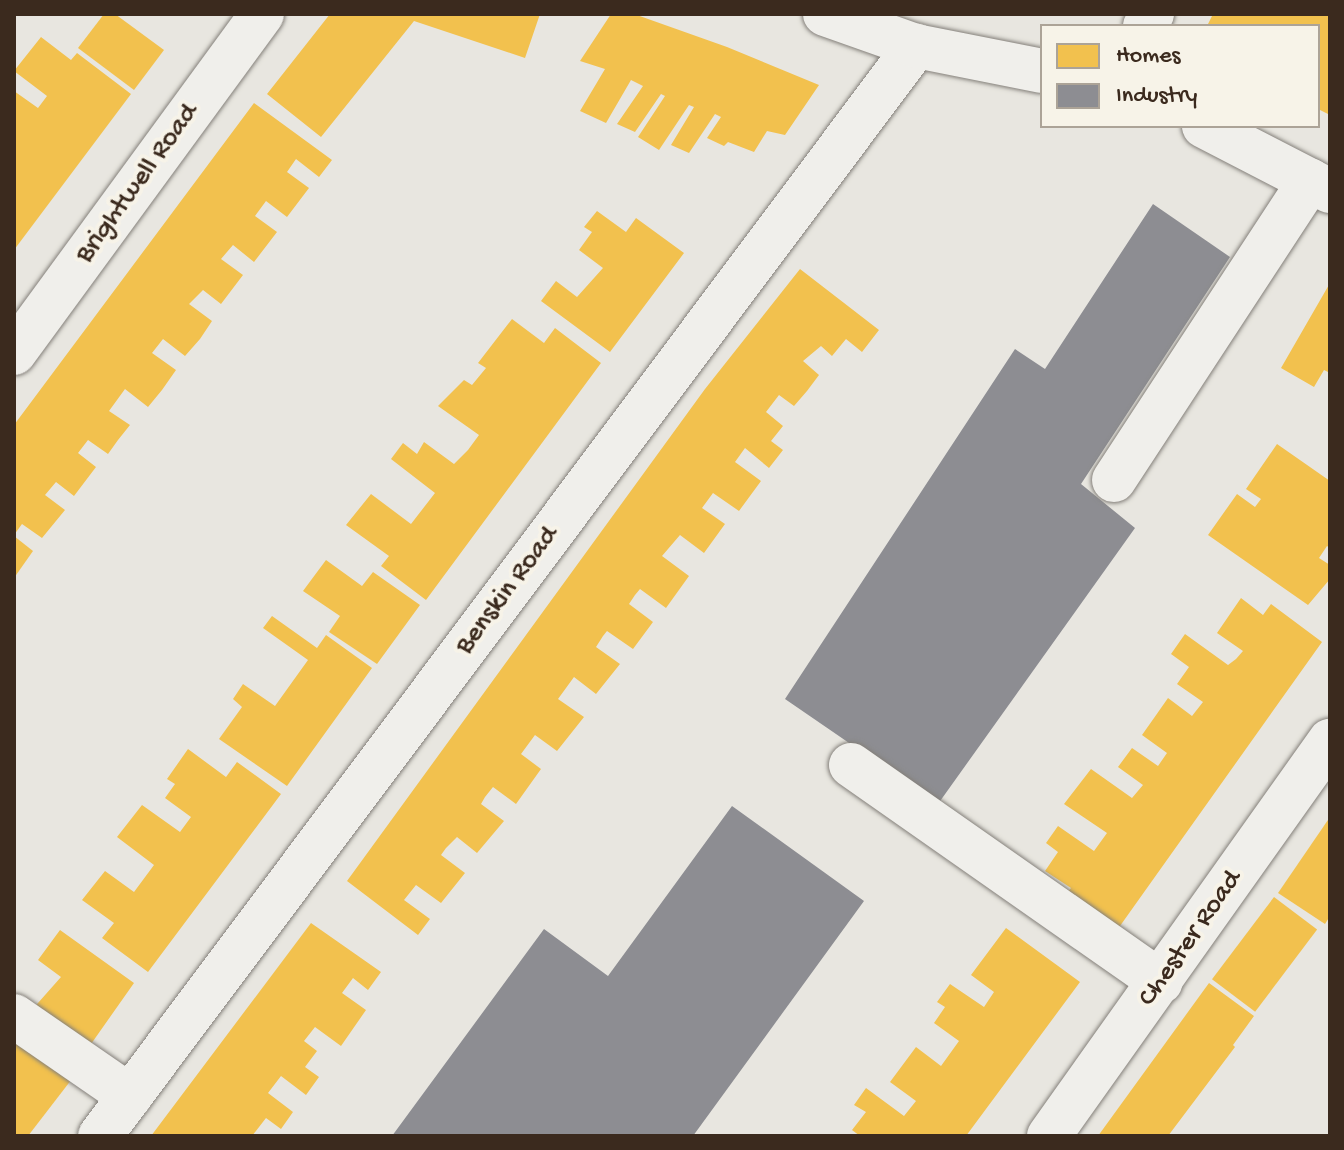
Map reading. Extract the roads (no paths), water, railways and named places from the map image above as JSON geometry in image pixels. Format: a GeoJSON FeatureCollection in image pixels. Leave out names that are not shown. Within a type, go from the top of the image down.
{"type":"FeatureCollection","features":[{"type":"Feature","properties":{"kind":"street","name":"Brightwell Road"},"geometry":{"type":"LineString","coordinates":[[14,353],[262,14]]}},
{"type":"Feature","properties":{"kind":"street"},"geometry":{"type":"LineString","coordinates":[[825,14],[916,46],[1040,71]]}},
{"type":"Feature","properties":{"kind":"street","name":"Benskin Road"},"geometry":{"type":"LineString","coordinates":[[100,1136],[916,46]]}},
{"type":"Feature","properties":{"kind":"street"},"geometry":{"type":"LineString","coordinates":[[1114,480],[1320,186],[1208,128]]}},
{"type":"Feature","properties":{"kind":"street","name":"Chester Road"},"geometry":{"type":"LineString","coordinates":[[1049,1136],[1330,741]]}},
{"type":"Feature","properties":{"kind":"street"},"geometry":{"type":"LineString","coordinates":[[851,765],[1161,982]]}},
{"type":"Feature","properties":{"kind":"street"},"geometry":{"type":"LineString","coordinates":[[14,1016],[130,1096]]}}]}
